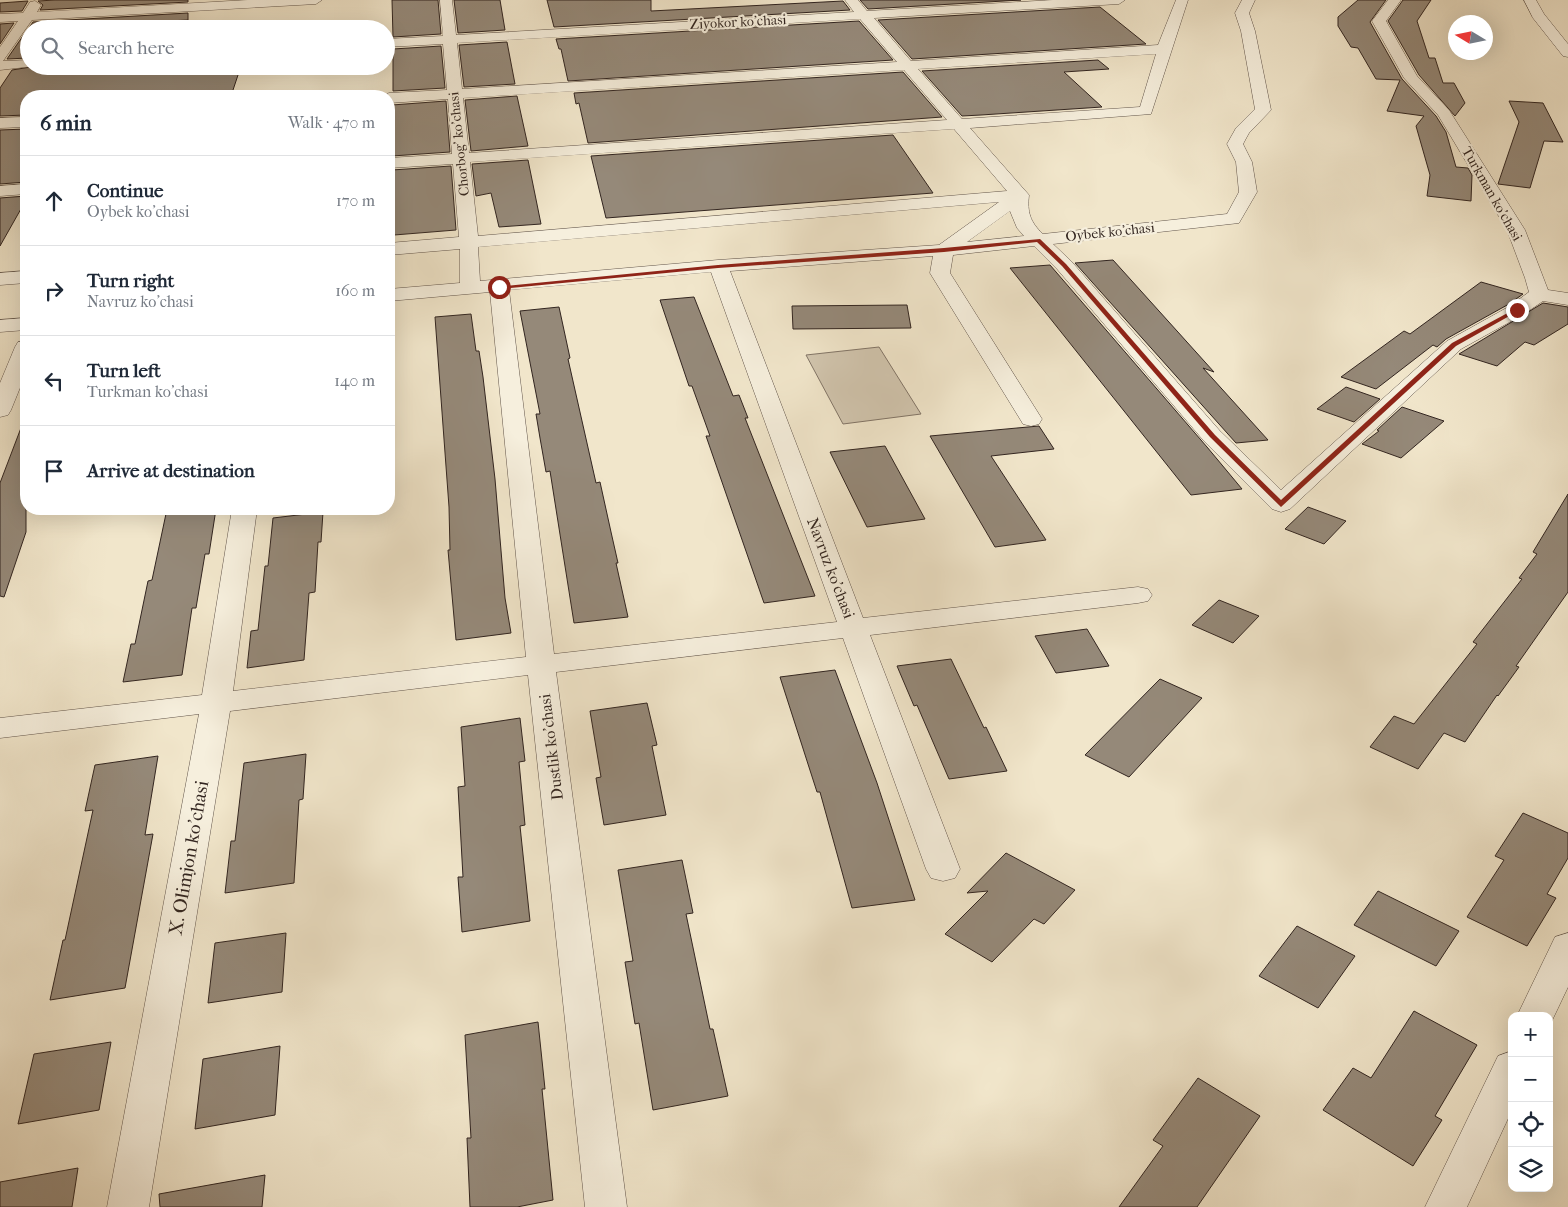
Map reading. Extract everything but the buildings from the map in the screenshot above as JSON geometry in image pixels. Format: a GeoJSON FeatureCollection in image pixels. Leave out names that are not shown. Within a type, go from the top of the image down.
{"type":"FeatureCollection","features":[{"type":"Feature","properties":{"kind":"street"},"geometry":{"type":"LineString","coordinates":[[25,20],[39,0]]}},
{"type":"Feature","properties":{"kind":"street"},"geometry":{"type":"LineString","coordinates":[[0,18],[316,0]]}},
{"type":"Feature","properties":{"kind":"street","name":"Chorbog' ko'chasi"},"geometry":{"type":"LineString","coordinates":[[446,0],[469,243],[485,288]]}},
{"type":"Feature","properties":{"kind":"street"},"geometry":{"type":"LineString","coordinates":[[851,0],[1020,195],[1018,209],[1026,228],[1064,265],[1212,436],[1281,504],[1454,345],[1517,310],[1539,294],[1568,299]]}},
{"type":"Feature","properties":{"kind":"street","name":"Ziyokor ko'chasi"},"geometry":{"type":"LineString","coordinates":[[395,42],[1119,0]]}},
{"type":"Feature","properties":{"kind":"street"},"geometry":{"type":"LineString","coordinates":[[395,163],[1146,111],[1164,49],[1182,0]]}},
{"type":"Feature","properties":{"kind":"street","name":"Oybek ko'chasi"},"geometry":{"type":"LineString","coordinates":[[395,295],[718,266],[944,250],[1233,219],[1248,192],[1244,162],[1235,144],[1242,131],[1263,110],[1248,31],[1242,13],[1245,4],[1249,0]]}},
{"type":"Feature","properties":{"kind":"street","name":"Turkman ko'chasi"},"geometry":{"type":"LineString","coordinates":[[1396,0],[1379,21],[1388,42],[1411,78],[1444,113],[1511,222],[1536,278],[1539,294]]}},
{"type":"Feature","properties":{"kind":"street"},"geometry":{"type":"LineString","coordinates":[[1530,0],[1538,15],[1568,54]]}},
{"type":"Feature","properties":{"kind":"street"},"geometry":{"type":"LineString","coordinates":[[0,58],[20,28]]}},
{"type":"Feature","properties":{"kind":"street"},"geometry":{"type":"LineString","coordinates":[[395,98],[1164,49]]}},
{"type":"Feature","properties":{"kind":"street"},"geometry":{"type":"LineString","coordinates":[[0,66],[20,65]]}},
{"type":"Feature","properties":{"kind":"street"},"geometry":{"type":"LineString","coordinates":[[0,123],[20,122]]}},
{"type":"Feature","properties":{"kind":"street"},"geometry":{"type":"LineString","coordinates":[[0,191],[20,189]]}},
{"type":"Feature","properties":{"kind":"street"},"geometry":{"type":"LineString","coordinates":[[395,249],[1020,195]]}},
{"type":"Feature","properties":{"kind":"street"},"geometry":{"type":"LineString","coordinates":[[1020,195],[944,250],[940,273],[1030,419]]}},
{"type":"Feature","properties":{"kind":"street","name":"Navruz ko'chasi"},"geometry":{"type":"LineString","coordinates":[[718,266],[943,869]]}},
{"type":"Feature","properties":{"kind":"street"},"geometry":{"type":"LineString","coordinates":[[0,279],[20,277]]}},
{"type":"Feature","properties":{"kind":"street","name":"Dustlik ko'chasi"},"geometry":{"type":"LineString","coordinates":[[485,288],[541,664],[606,1207]]}},
{"type":"Feature","properties":{"kind":"street"},"geometry":{"type":"LineString","coordinates":[[0,326],[20,324]]}},
{"type":"Feature","properties":{"kind":"street"},"geometry":{"type":"LineString","coordinates":[[0,410],[20,362]]}},
{"type":"Feature","properties":{"kind":"street","name":"X. Olimjon ko'chasi"},"geometry":{"type":"LineString","coordinates":[[128,1207],[216,703],[243,515]]}},
{"type":"Feature","properties":{"kind":"street"},"geometry":{"type":"LineString","coordinates":[[0,728],[1138,595]]}},
{"type":"Feature","properties":{"kind":"street"},"geometry":{"type":"LineString","coordinates":[[1538,1012],[1568,947]]}},
{"type":"Feature","properties":{"kind":"street"},"geometry":{"type":"LineString","coordinates":[[1446,1207],[1508,1075]]}},
{"type":"Feature","properties":{"kind":"shaded area"},"geometry":{"type":"Polygon","coordinates":[[[879,347],[921,414],[843,424],[806,355],[879,347]]]}},
{"type":"Feature","properties":{"kind":"route"},"geometry":{"type":"LineString","coordinates":[[499,287],[718,266],[944,250],[1038,240],[1064,265],[1212,436],[1281,504],[1454,345],[1517,310]]}}]}
